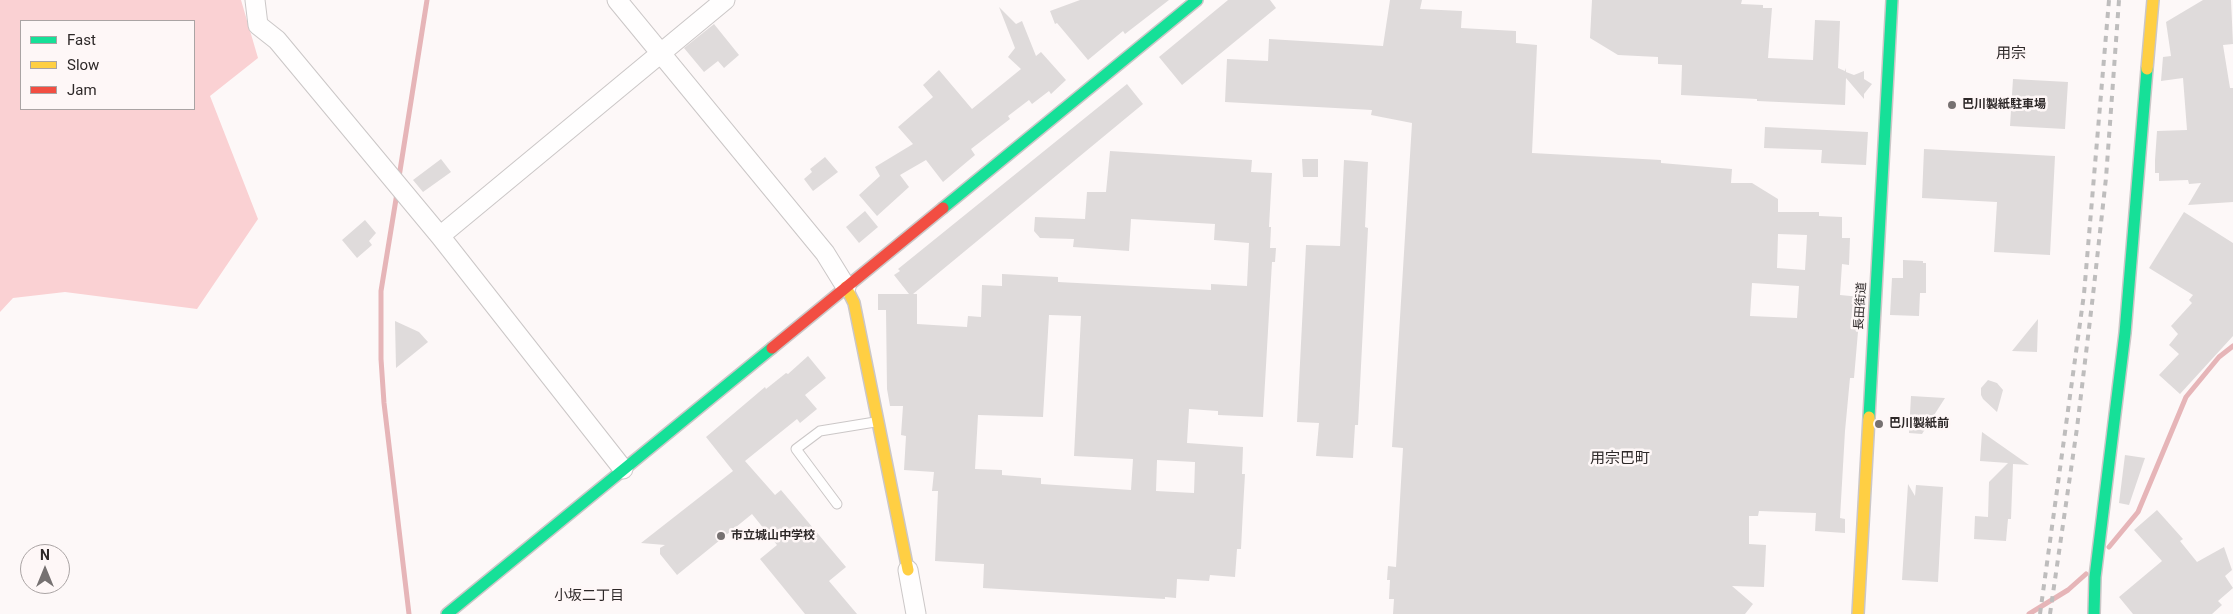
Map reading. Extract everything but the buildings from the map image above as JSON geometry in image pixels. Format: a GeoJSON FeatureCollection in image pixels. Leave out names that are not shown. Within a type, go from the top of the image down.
{"type":"FeatureCollection","features":[{"type":"Feature","properties":{"kind":"street"},"geometry":{"type":"LineString","coordinates":[[255,0],[258,25],[277,40],[440,236],[623,469]]}},
{"type":"Feature","properties":{"kind":"street"},"geometry":{"type":"LineString","coordinates":[[617,0],[826,253],[854,303],[916,614]]}},
{"type":"Feature","properties":{"kind":"street"},"geometry":{"type":"LineString","coordinates":[[440,236],[725,0]]}},
{"type":"Feature","properties":{"kind":"street"},"geometry":{"type":"LineString","coordinates":[[447,614],[1197,0]]}},
{"type":"Feature","properties":{"kind":"street","name":"長田街道"},"geometry":{"type":"LineString","coordinates":[[1858,614],[1892,0]]}},
{"type":"Feature","properties":{"kind":"street"},"geometry":{"type":"LineString","coordinates":[[2094,614],[2095,577],[2125,333],[2153,0]]}},
{"type":"Feature","properties":{"kind":"lane"},"geometry":{"type":"LineString","coordinates":[[837,504],[796,449],[820,432],[878,421]]}},
{"type":"Feature","properties":{"kind":"shaded area"},"geometry":{"type":"Polygon","coordinates":[[[0,0],[241,0],[258,58],[210,96],[258,219],[197,309],[65,292],[13,298],[0,312],[0,0]]]}},
{"type":"Feature","properties":{"kind":"waterway"},"geometry":{"type":"LineString","coordinates":[[399,177],[427,0]]}},
{"type":"Feature","properties":{"kind":"waterway"},"geometry":{"type":"LineString","coordinates":[[397,193],[381,291],[381,359],[384,403],[409,614]]}},
{"type":"Feature","properties":{"kind":"waterway"},"geometry":{"type":"LineString","coordinates":[[2109,547],[2138,512],[2186,397],[2219,357],[2233,346]]}},
{"type":"Feature","properties":{"kind":"waterway"},"geometry":{"type":"LineString","coordinates":[[2029,614],[2068,590],[2086,574]]}},
{"type":"Feature","properties":{"kind":"railway"},"geometry":{"type":"LineString","coordinates":[[2040,614],[2084,294],[2109,0]]}},
{"type":"Feature","properties":{"kind":"railway"},"geometry":{"type":"LineString","coordinates":[[2050,614],[2077,428],[2093,295],[2106,178],[2119,0]]}},
{"type":"Feature","properties":{"kind":"traffic: fast"},"geometry":{"type":"LineString","coordinates":[[943,208],[1197,0]]}},
{"type":"Feature","properties":{"kind":"traffic: fast"},"geometry":{"type":"LineString","coordinates":[[1869,417],[1892,0]]}},
{"type":"Feature","properties":{"kind":"traffic: fast"},"geometry":{"type":"LineString","coordinates":[[2094,614],[2095,577],[2125,333],[2147,69]]}},
{"type":"Feature","properties":{"kind":"traffic: fast"},"geometry":{"type":"LineString","coordinates":[[447,614],[772,348]]}},
{"type":"Feature","properties":{"kind":"traffic: slow"},"geometry":{"type":"LineString","coordinates":[[2147,69],[2153,0]]}},
{"type":"Feature","properties":{"kind":"traffic: slow"},"geometry":{"type":"LineString","coordinates":[[846,287],[854,303],[908,570]]}},
{"type":"Feature","properties":{"kind":"traffic: slow"},"geometry":{"type":"LineString","coordinates":[[1858,614],[1869,417]]}},
{"type":"Feature","properties":{"kind":"traffic: jam"},"geometry":{"type":"LineString","coordinates":[[772,348],[943,208]]}},
{"type":"Feature","properties":{"kind":"place","name":"巴川製紙駐車場"},"geometry":{"type":"Point","coordinates":[1952,105]}},
{"type":"Feature","properties":{"kind":"place","name":"巴川製紙前"},"geometry":{"type":"Point","coordinates":[1879,424]}},
{"type":"Feature","properties":{"kind":"place","name":"市立城山中学校"},"geometry":{"type":"Point","coordinates":[721,536]}},
{"type":"Feature","properties":{"kind":"district","name":"用宗"},"geometry":{"type":"Point","coordinates":[2011,54]}},
{"type":"Feature","properties":{"kind":"district","name":"用宗巴町"},"geometry":{"type":"Point","coordinates":[1620,459]}},
{"type":"Feature","properties":{"kind":"district","name":"小坂二丁目"},"geometry":{"type":"Point","coordinates":[589,596]}}]}
